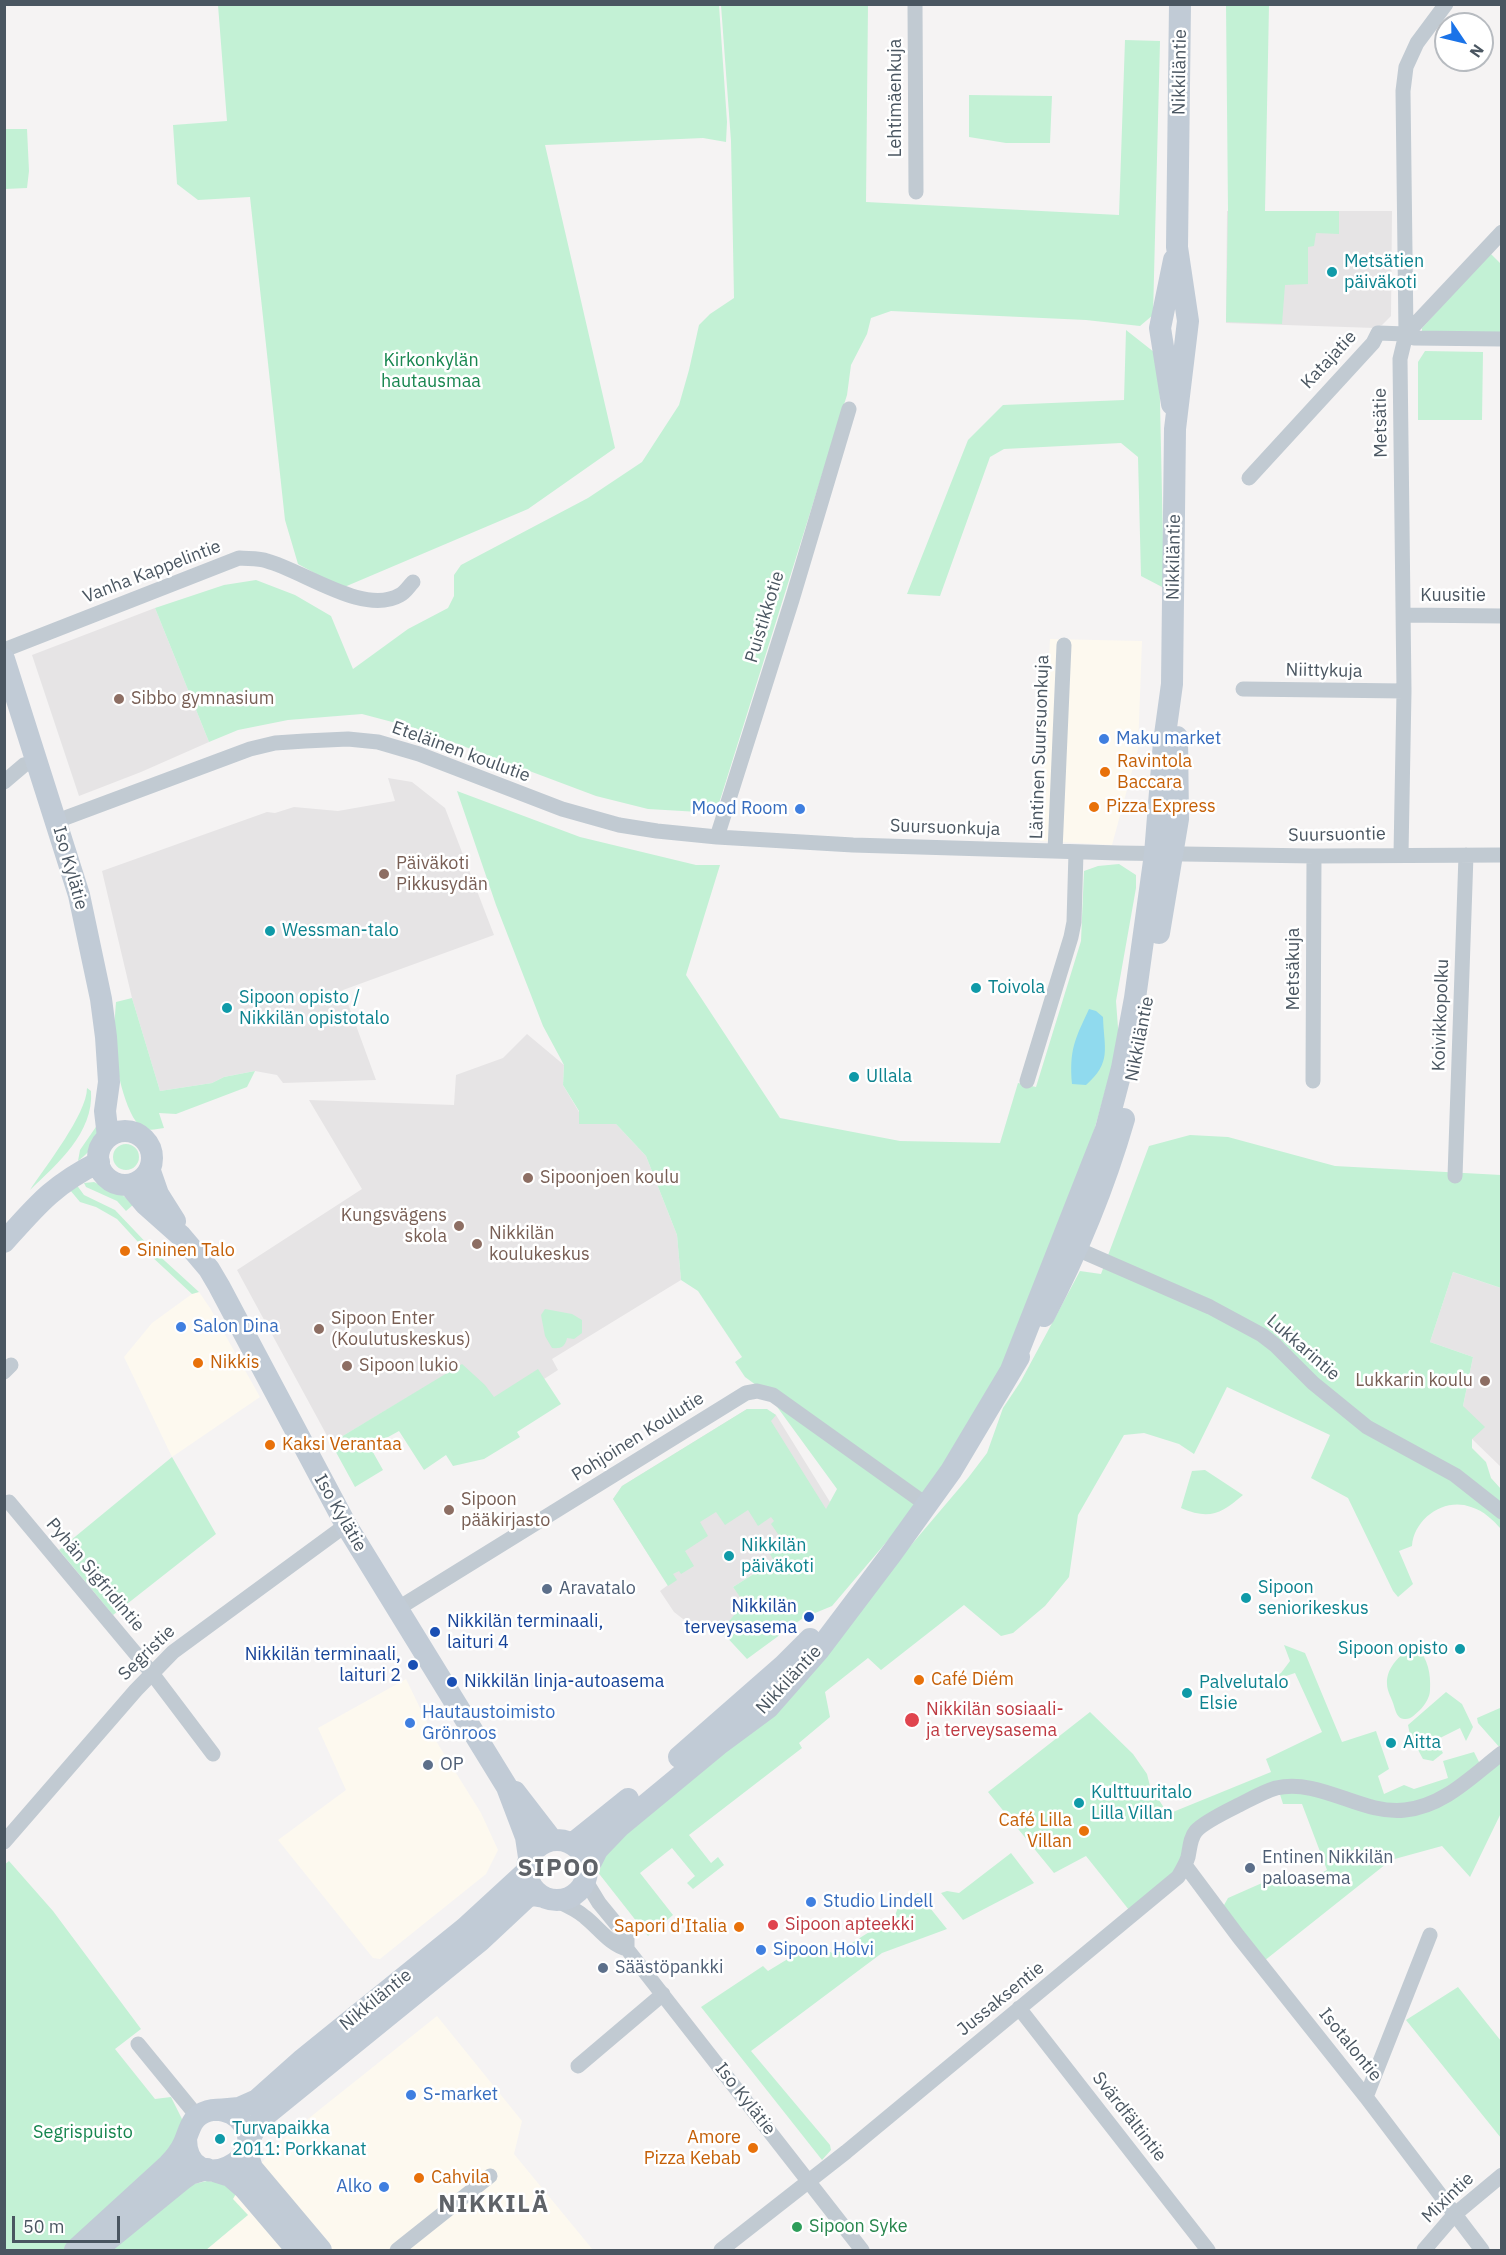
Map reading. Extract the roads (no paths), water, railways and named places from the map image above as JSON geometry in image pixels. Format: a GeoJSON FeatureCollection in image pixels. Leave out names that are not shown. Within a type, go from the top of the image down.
{"type":"FeatureCollection","features":[{"type":"Feature","properties":{"kind":"street","name":"Lehtimäenkuja"},"geometry":{"type":"LineString","coordinates":[[915,4],[916,192]]}},
{"type":"Feature","properties":{"kind":"street","name":"Nikkiläntie"},"geometry":{"type":"LineString","coordinates":[[586,1876],[597,1850],[620,1826],[718,1745],[768,1708],[818,1651],[951,1471],[1011,1370],[1045,1279],[1070,1246],[1122,1068],[1164,854],[1164,742],[1172,684],[1176,429],[1188,321],[1177,247],[1180,4]]}},
{"type":"Feature","properties":{"kind":"street","name":"Metsätie"},"geometry":{"type":"LineString","coordinates":[[1401,854],[1404,615],[1400,359],[1406,334],[1403,102],[1406,67],[1417,43],[1446,4]]}},
{"type":"Feature","properties":{"kind":"street"},"geometry":{"type":"LineString","coordinates":[[1406,334],[1502,232]]}},
{"type":"Feature","properties":{"kind":"street","name":"Katajatie"},"geometry":{"type":"LineString","coordinates":[[1249,478],[1373,343],[1378,333],[1406,334],[1414,338],[1502,339]]}},
{"type":"Feature","properties":{"kind":"street","name":"Puistikkotie"},"geometry":{"type":"LineString","coordinates":[[717,837],[792,600],[849,409]]}},
{"type":"Feature","properties":{"kind":"street","name":"Vanha Kappelintie"},"geometry":{"type":"LineString","coordinates":[[5,664],[239,558],[264,559],[308,576],[351,597],[372,602],[401,595],[413,582]]}},
{"type":"Feature","properties":{"kind":"street","name":"Kuusitie"},"geometry":{"type":"LineString","coordinates":[[1404,615],[1502,616]]}},
{"type":"Feature","properties":{"kind":"street","name":"Läntinen Suursuonkuja"},"geometry":{"type":"LineString","coordinates":[[1055,850],[1064,645]]}},
{"type":"Feature","properties":{"kind":"street","name":"Iso Kylätie"},"geometry":{"type":"LineString","coordinates":[[5,664],[57,821],[79,896],[101,999],[109,1082],[105,1111],[108,1137]]}},
{"type":"Feature","properties":{"kind":"street","name":"Niittykuja"},"geometry":{"type":"LineString","coordinates":[[1243,689],[1404,691]]}},
{"type":"Feature","properties":{"kind":"street","name":"Eteläinen koulutie"},"geometry":{"type":"LineString","coordinates":[[57,821],[250,749],[275,743],[348,739],[398,747],[562,809],[619,825],[717,837]]}},
{"type":"Feature","properties":{"kind":"street"},"geometry":{"type":"LineString","coordinates":[[4,782],[24,765],[37,761]]}},
{"type":"Feature","properties":{"kind":"street","name":"Suursuonkuja"},"geometry":{"type":"LineString","coordinates":[[717,837],[853,845],[1164,854]]}},
{"type":"Feature","properties":{"kind":"street"},"geometry":{"type":"LineString","coordinates":[[1027,1081],[1071,938],[1074,922],[1076,852]]}},
{"type":"Feature","properties":{"kind":"street","name":"Suursuontie"},"geometry":{"type":"LineString","coordinates":[[1164,854],[1502,855]]}},
{"type":"Feature","properties":{"kind":"street","name":"Koivikkopolku"},"geometry":{"type":"LineString","coordinates":[[1455,1176],[1466,855]]}},
{"type":"Feature","properties":{"kind":"street","name":"Metsäkuja"},"geometry":{"type":"LineString","coordinates":[[1313,1081],[1314,856]]}},
{"type":"Feature","properties":{"kind":"street","name":"Iso Kylätie"},"geometry":{"type":"LineString","coordinates":[[109,1082],[133,1132]]}},
{"type":"Feature","properties":{"kind":"street"},"geometry":{"type":"LineString","coordinates":[[124,1131],[133,1132],[144,1139],[151,1148],[150,1171],[138,1182],[129,1185],[111,1182],[102,1172],[99,1162],[100,1148],[108,1137],[124,1131]]}},
{"type":"Feature","properties":{"kind":"street"},"geometry":{"type":"LineString","coordinates":[[4,1242],[51,1191],[77,1173],[99,1162]]}},
{"type":"Feature","properties":{"kind":"street","name":"Iso Kylätie"},"geometry":{"type":"LineString","coordinates":[[150,1171],[158,1194],[181,1236]]}},
{"type":"Feature","properties":{"kind":"street","name":"Iso Kylätie"},"geometry":{"type":"LineString","coordinates":[[129,1185],[145,1204],[181,1236],[209,1269],[219,1286],[346,1525],[507,1787],[526,1837],[528,1864]]}},
{"type":"Feature","properties":{"kind":"street","name":"Lukkarintie"},"geometry":{"type":"LineString","coordinates":[[1070,1246],[1210,1307],[1262,1335],[1313,1383],[1367,1427],[1455,1475],[1502,1512]]}},
{"type":"Feature","properties":{"kind":"street","name":"Pohjoinen Koulutie"},"geometry":{"type":"LineString","coordinates":[[397,1609],[746,1392],[757,1391],[772,1395],[927,1505]]}},
{"type":"Feature","properties":{"kind":"street","name":"Pyhän Sigfridintie"},"geometry":{"type":"LineString","coordinates":[[9,1502],[151,1672],[213,1754]]}},
{"type":"Feature","properties":{"kind":"street","name":"Segristie"},"geometry":{"type":"LineString","coordinates":[[4,1842],[151,1672],[189,1639],[346,1525]]}},
{"type":"Feature","properties":{"kind":"street","name":"Nikkiläntie"},"geometry":{"type":"LineString","coordinates":[[562,1842],[718,1725],[815,1634],[853,1603]]}},
{"type":"Feature","properties":{"kind":"street","name":"Jussaksentie"},"geometry":{"type":"LineString","coordinates":[[721,2250],[809,2181],[1178,1877],[1185,1865],[1192,1836],[1197,1829],[1235,1807],[1278,1788],[1313,1789],[1362,1805],[1390,1811],[1406,1810],[1430,1804],[1448,1795],[1502,1753]]}},
{"type":"Feature","properties":{"kind":"street","name":"Iso Kylätie"},"geometry":{"type":"LineString","coordinates":[[507,1787],[516,1792],[562,1842]]}},
{"type":"Feature","properties":{"kind":"street"},"geometry":{"type":"LineString","coordinates":[[562,1842],[584,1857],[586,1876],[574,1894],[564,1899],[549,1899],[532,1888],[528,1864],[537,1848],[562,1842]]}},
{"type":"Feature","properties":{"kind":"street","name":"Nikkiläntie"},"geometry":{"type":"LineString","coordinates":[[199,2108],[239,2108],[257,2100],[303,2059],[473,1922],[528,1864]]}},
{"type":"Feature","properties":{"kind":"street","name":"Isotalontie"},"geometry":{"type":"LineString","coordinates":[[1185,1865],[1482,2250]]}},
{"type":"Feature","properties":{"kind":"street","name":"Iso Kylätie"},"geometry":{"type":"LineString","coordinates":[[586,1876],[592,1894],[627,1937],[627,1949]]}},
{"type":"Feature","properties":{"kind":"street","name":"Nikkiläntie"},"geometry":{"type":"LineString","coordinates":[[246,2147],[258,2123],[267,2114],[480,1941],[526,1898],[532,1895],[549,1899]]}},
{"type":"Feature","properties":{"kind":"street","name":"Iso Kylätie"},"geometry":{"type":"LineString","coordinates":[[549,1899],[571,1907],[583,1915],[616,1946],[627,1949],[862,2250]]}},
{"type":"Feature","properties":{"kind":"street"},"geometry":{"type":"LineString","coordinates":[[1366,2097],[1431,1935]]}},
{"type":"Feature","properties":{"kind":"street"},"geometry":{"type":"LineString","coordinates":[[578,2066],[663,1994]]}},
{"type":"Feature","properties":{"kind":"street","name":"Svärdfältintie"},"geometry":{"type":"LineString","coordinates":[[1019,2008],[1208,2250]]}},
{"type":"Feature","properties":{"kind":"street"},"geometry":{"type":"LineString","coordinates":[[138,2044],[199,2108],[231,2113],[240,2120],[245,2130],[246,2147],[252,2168],[321,2250]]}},
{"type":"Feature","properties":{"kind":"street"},"geometry":{"type":"LineString","coordinates":[[75,2250],[179,2153],[199,2108]]}},
{"type":"Feature","properties":{"kind":"street"},"geometry":{"type":"LineString","coordinates":[[186,2139],[187,2150],[192,2159],[210,2170],[230,2176],[245,2189],[297,2250]]}},
{"type":"Feature","properties":{"kind":"street"},"geometry":{"type":"LineString","coordinates":[[96,2250],[183,2178],[190,2174],[224,2170],[234,2166],[240,2160],[246,2147]]}},
{"type":"Feature","properties":{"kind":"street","name":"Mixintie"},"geometry":{"type":"LineString","coordinates":[[1424,2250],[1454,2215],[1502,2175]]}},
{"type":"Feature","properties":{"kind":"street"},"geometry":{"type":"LineString","coordinates":[[397,2250],[490,2176]]}},
{"type":"Feature","properties":{"kind":"water"},"geometry":{"type":"Polygon","coordinates":[[[1089,1009],[1103,1017],[1105,1054],[1100,1069],[1086,1085],[1072,1084],[1072,1053],[1089,1009]]]}},
{"type":"Feature","properties":{"kind":"place","name":"Metsätien päiväkoti"},"geometry":{"type":"Point","coordinates":[1332,272]}},
{"type":"Feature","properties":{"kind":"place","name":"Sibbo gymnasium"},"geometry":{"type":"Point","coordinates":[119,699]}},
{"type":"Feature","properties":{"kind":"place","name":"Maku market"},"geometry":{"type":"Point","coordinates":[1104,739]}},
{"type":"Feature","properties":{"kind":"place","name":"Ravintola Baccara"},"geometry":{"type":"Point","coordinates":[1105,772]}},
{"type":"Feature","properties":{"kind":"place","name":"Pizza Express"},"geometry":{"type":"Point","coordinates":[1094,807]}},
{"type":"Feature","properties":{"kind":"place","name":"Mood Room"},"geometry":{"type":"Point","coordinates":[800,809]}},
{"type":"Feature","properties":{"kind":"place","name":"Päiväkoti Pikkusydän"},"geometry":{"type":"Point","coordinates":[384,874]}},
{"type":"Feature","properties":{"kind":"place","name":"Wessman-talo"},"geometry":{"type":"Point","coordinates":[270,931]}},
{"type":"Feature","properties":{"kind":"place","name":"Toivola"},"geometry":{"type":"Point","coordinates":[976,988]}},
{"type":"Feature","properties":{"kind":"place","name":"Sipoon opisto / Nikkilän opistotalo"},"geometry":{"type":"Point","coordinates":[227,1008]}},
{"type":"Feature","properties":{"kind":"place","name":"Ullala"},"geometry":{"type":"Point","coordinates":[854,1077]}},
{"type":"Feature","properties":{"kind":"place","name":"Sipoonjoen koulu"},"geometry":{"type":"Point","coordinates":[528,1178]}},
{"type":"Feature","properties":{"kind":"place","name":"Kungsvägens skola"},"geometry":{"type":"Point","coordinates":[459,1226]}},
{"type":"Feature","properties":{"kind":"place","name":"Nikkilän koulukeskus"},"geometry":{"type":"Point","coordinates":[477,1244]}},
{"type":"Feature","properties":{"kind":"place","name":"Sininen Talo"},"geometry":{"type":"Point","coordinates":[125,1251]}},
{"type":"Feature","properties":{"kind":"place","name":"Salon Dina"},"geometry":{"type":"Point","coordinates":[181,1327]}},
{"type":"Feature","properties":{"kind":"place","name":"Sipoon Enter (Koulutuskeskus)"},"geometry":{"type":"Point","coordinates":[319,1329]}},
{"type":"Feature","properties":{"kind":"place","name":"Nikkis"},"geometry":{"type":"Point","coordinates":[198,1363]}},
{"type":"Feature","properties":{"kind":"place","name":"Sipoon lukio"},"geometry":{"type":"Point","coordinates":[347,1366]}},
{"type":"Feature","properties":{"kind":"place","name":"Lukkarin koulu"},"geometry":{"type":"Point","coordinates":[1485,1381]}},
{"type":"Feature","properties":{"kind":"place","name":"Kaksi Verantaa"},"geometry":{"type":"Point","coordinates":[270,1445]}},
{"type":"Feature","properties":{"kind":"place","name":"Sipoon pääkirjasto"},"geometry":{"type":"Point","coordinates":[449,1510]}},
{"type":"Feature","properties":{"kind":"place","name":"Nikkilän päiväkoti"},"geometry":{"type":"Point","coordinates":[729,1556]}},
{"type":"Feature","properties":{"kind":"place","name":"Aravatalo"},"geometry":{"type":"Point","coordinates":[547,1589]}},
{"type":"Feature","properties":{"kind":"place","name":"Sipoon seniorikeskus"},"geometry":{"type":"Point","coordinates":[1246,1598]}},
{"type":"Feature","properties":{"kind":"place","name":"Nikkilän terveysasema"},"geometry":{"type":"Point","coordinates":[809,1617]}},
{"type":"Feature","properties":{"kind":"place","name":"Nikkilän terminaali, laituri 4"},"geometry":{"type":"Point","coordinates":[435,1632]}},
{"type":"Feature","properties":{"kind":"place","name":"Sipoon opisto"},"geometry":{"type":"Point","coordinates":[1460,1649]}},
{"type":"Feature","properties":{"kind":"place","name":"Nikkilän terminaali, laituri 2"},"geometry":{"type":"Point","coordinates":[413,1665]}},
{"type":"Feature","properties":{"kind":"place","name":"Café Diém"},"geometry":{"type":"Point","coordinates":[919,1680]}},
{"type":"Feature","properties":{"kind":"place","name":"Nikkilän linja-autoasema"},"geometry":{"type":"Point","coordinates":[452,1682]}},
{"type":"Feature","properties":{"kind":"place","name":"Palvelutalo Elsie"},"geometry":{"type":"Point","coordinates":[1187,1693]}},
{"type":"Feature","properties":{"kind":"place","name":"Nikkilän sosiaali- ja terveysasema"},"geometry":{"type":"Point","coordinates":[912,1720]}},
{"type":"Feature","properties":{"kind":"place","name":"Hautaustoimisto Grönroos"},"geometry":{"type":"Point","coordinates":[410,1723]}},
{"type":"Feature","properties":{"kind":"place","name":"Aitta"},"geometry":{"type":"Point","coordinates":[1391,1743]}},
{"type":"Feature","properties":{"kind":"place","name":"OP"},"geometry":{"type":"Point","coordinates":[428,1765]}},
{"type":"Feature","properties":{"kind":"place","name":"Kulttuuritalo Lilla Villan"},"geometry":{"type":"Point","coordinates":[1079,1803]}},
{"type":"Feature","properties":{"kind":"place","name":"Café Lilla Villan"},"geometry":{"type":"Point","coordinates":[1084,1831]}},
{"type":"Feature","properties":{"kind":"place","name":"Entinen Nikkilän paloasema"},"geometry":{"type":"Point","coordinates":[1250,1868]}},
{"type":"Feature","properties":{"kind":"place","name":"Studio Lindell"},"geometry":{"type":"Point","coordinates":[811,1902]}},
{"type":"Feature","properties":{"kind":"place","name":"Sipoon apteekki"},"geometry":{"type":"Point","coordinates":[773,1925]}},
{"type":"Feature","properties":{"kind":"place","name":"Sapori d'Italia"},"geometry":{"type":"Point","coordinates":[739,1927]}},
{"type":"Feature","properties":{"kind":"place","name":"Sipoon Holvi"},"geometry":{"type":"Point","coordinates":[761,1950]}},
{"type":"Feature","properties":{"kind":"place","name":"Säästöpankki"},"geometry":{"type":"Point","coordinates":[603,1968]}},
{"type":"Feature","properties":{"kind":"place","name":"S-market"},"geometry":{"type":"Point","coordinates":[411,2095]}},
{"type":"Feature","properties":{"kind":"place","name":"Turvapaikka 2011: Porkkanat"},"geometry":{"type":"Point","coordinates":[220,2139]}},
{"type":"Feature","properties":{"kind":"place","name":"Amore Pizza Kebab"},"geometry":{"type":"Point","coordinates":[753,2148]}},
{"type":"Feature","properties":{"kind":"place","name":"Cahvila"},"geometry":{"type":"Point","coordinates":[419,2178]}},
{"type":"Feature","properties":{"kind":"place","name":"Alko"},"geometry":{"type":"Point","coordinates":[384,2187]}},
{"type":"Feature","properties":{"kind":"place","name":"Sipoon Syke"},"geometry":{"type":"Point","coordinates":[797,2227]}},
{"type":"Feature","properties":{"kind":"district","name":"SIPOO"},"geometry":{"type":"Point","coordinates":[559,1869]}},
{"type":"Feature","properties":{"kind":"district","name":"NIKKILÄ"},"geometry":{"type":"Point","coordinates":[494,2205]}},
{"type":"Feature","properties":{"kind":"park label","name":"Kirkonkylän hautausmaa"},"geometry":{"type":"Point","coordinates":[431,371]}},
{"type":"Feature","properties":{"kind":"park label","name":"Segrispuisto"},"geometry":{"type":"Point","coordinates":[83,2133]}}]}
